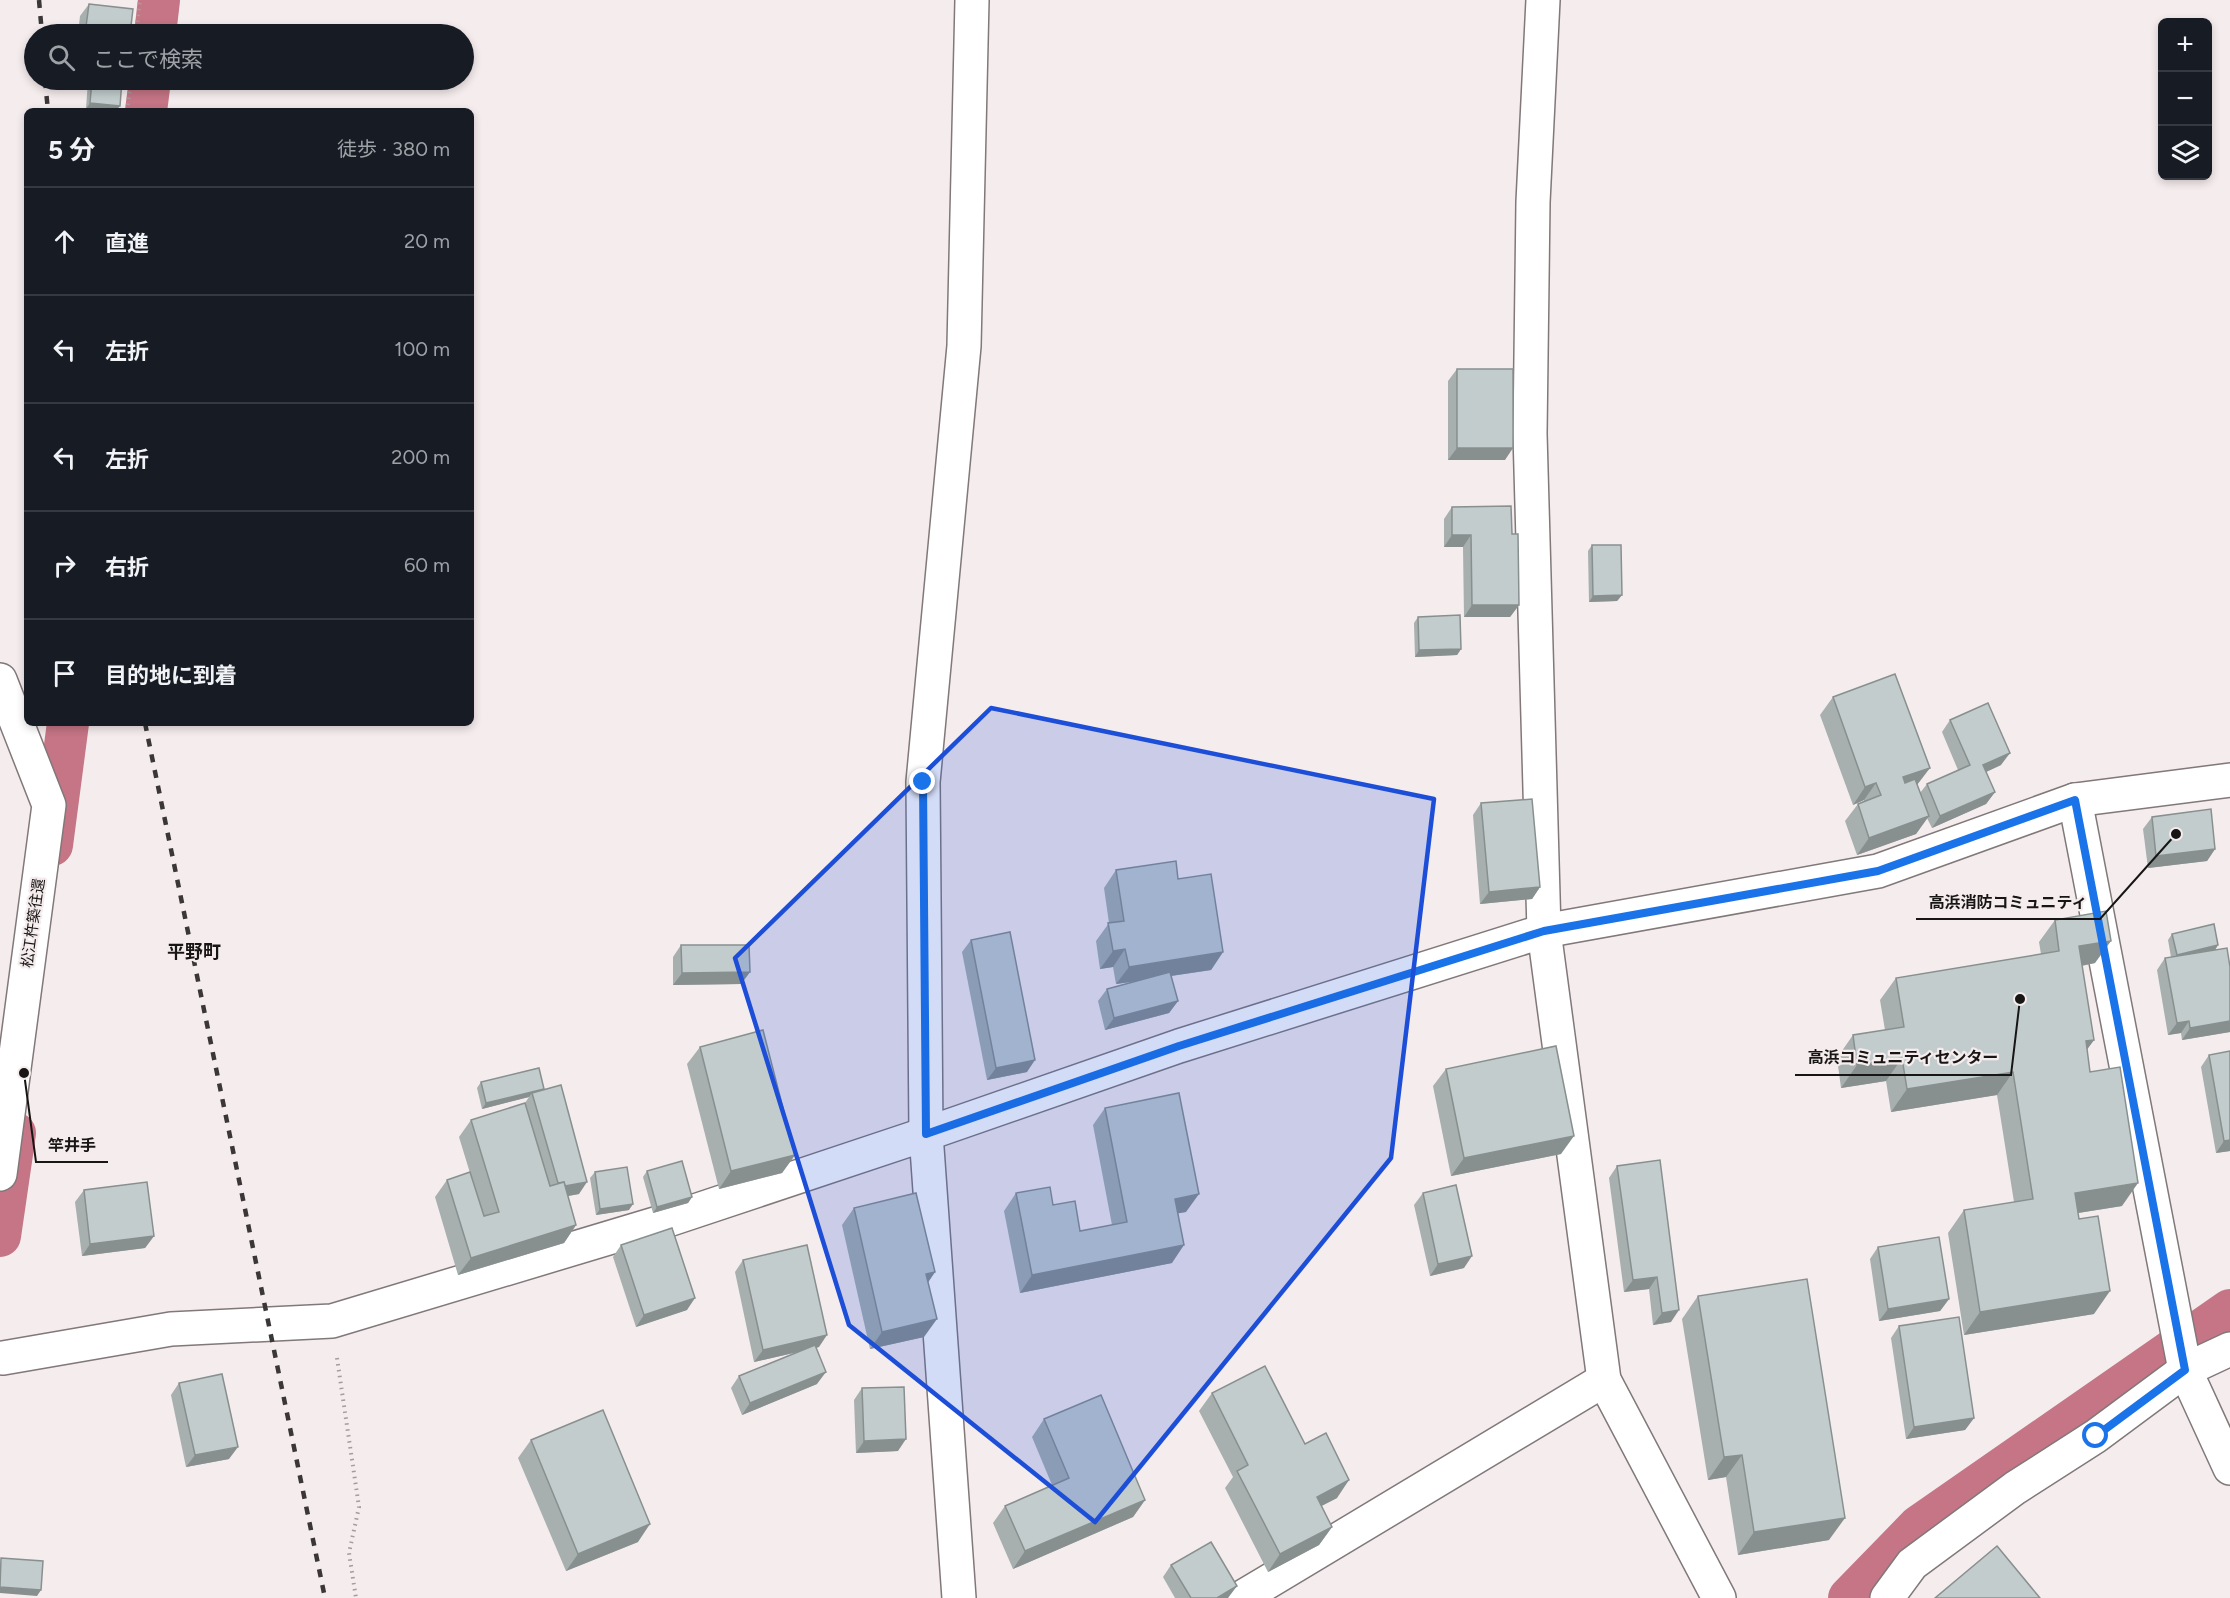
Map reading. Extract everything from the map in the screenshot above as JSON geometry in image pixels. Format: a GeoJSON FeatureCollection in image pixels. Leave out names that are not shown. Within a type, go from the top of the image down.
{"type":"FeatureCollection","features":[{"type":"Feature","properties":{"kind":"street"},"geometry":{"type":"LineString","coordinates":[[959,1598],[926,1134],[923,782],[964,345],[972,0]]}},
{"type":"Feature","properties":{"kind":"street"},"geometry":{"type":"LineString","coordinates":[[1543,0],[1533,202],[1530,435],[1544,931],[1604,1380],[1719,1598]]}},
{"type":"Feature","properties":{"kind":"street","name":"松江杵築往還"},"geometry":{"type":"LineString","coordinates":[[0,680],[49,805],[0,1174]]}},
{"type":"Feature","properties":{"kind":"street"},"geometry":{"type":"LineString","coordinates":[[1,1362],[171,1329],[332,1321],[665,1221],[1179,1046],[1544,931],[1878,871],[2075,800],[2230,780]]}},
{"type":"Feature","properties":{"kind":"street"},"geometry":{"type":"LineString","coordinates":[[2075,800],[2185,1370],[2230,1468]]}},
{"type":"Feature","properties":{"kind":"street"},"geometry":{"type":"LineString","coordinates":[[1887,1598],[1912,1564],[2015,1488],[2096,1436],[2185,1370],[2230,1349]]}},
{"type":"Feature","properties":{"kind":"street"},"geometry":{"type":"LineString","coordinates":[[1241,1598],[1604,1380]]}},
{"type":"Feature","properties":{"kind":"path"},"geometry":{"type":"LineString","coordinates":[[137,24],[140,0]]}},
{"type":"Feature","properties":{"kind":"path"},"geometry":{"type":"LineString","coordinates":[[127,108],[130,90]]}},
{"type":"Feature","properties":{"kind":"path"},"geometry":{"type":"LineString","coordinates":[[332,1321],[359,1507],[349,1553],[356,1598]]}},
{"type":"Feature","properties":{"kind":"highlighted area"},"geometry":{"type":"Polygon","coordinates":[[[991,708],[1434,799],[1391,1158],[1095,1522],[849,1325],[735,958],[991,708]]]}},
{"type":"Feature","properties":{"kind":"building"},"geometry":{"type":"Polygon","coordinates":[[[89,4],[133,9],[131,24],[86,24],[89,4]]]}},
{"type":"Feature","properties":{"kind":"building"},"geometry":{"type":"Polygon","coordinates":[[[91,90],[121,90],[120,106],[90,103],[91,90]]]}},
{"type":"Feature","properties":{"kind":"building"},"geometry":{"type":"Polygon","coordinates":[[[1457,369],[1513,369],[1513,448],[1457,448],[1457,369]]]}},
{"type":"Feature","properties":{"kind":"building"},"geometry":{"type":"Polygon","coordinates":[[[1511,506],[1512,534],[1518,534],[1519,605],[1472,605],[1471,535],[1452,535],[1452,507],[1511,506]]]}},
{"type":"Feature","properties":{"kind":"building"},"geometry":{"type":"Polygon","coordinates":[[[1592,545],[1621,545],[1622,595],[1593,596],[1592,545]]]}},
{"type":"Feature","properties":{"kind":"building"},"geometry":{"type":"Polygon","coordinates":[[[1460,615],[1461,649],[1419,650],[1418,617],[1460,615]]]}},
{"type":"Feature","properties":{"kind":"building"},"geometry":{"type":"Polygon","coordinates":[[[1895,674],[1930,768],[1903,777],[1905,783],[1915,779],[1929,816],[1869,838],[1858,804],[1881,795],[1876,783],[1865,787],[1833,697],[1895,674]]]}},
{"type":"Feature","properties":{"kind":"building"},"geometry":{"type":"Polygon","coordinates":[[[1988,703],[2010,753],[1983,765],[1995,792],[1940,816],[1927,784],[1970,765],[1950,720],[1988,703]]]}},
{"type":"Feature","properties":{"kind":"building"},"geometry":{"type":"Polygon","coordinates":[[[1532,799],[1540,887],[1489,892],[1481,803],[1532,799]]]}},
{"type":"Feature","properties":{"kind":"building"},"geometry":{"type":"Polygon","coordinates":[[[2211,809],[2215,849],[2156,856],[2152,817],[2211,809]]]}},
{"type":"Feature","properties":{"kind":"building"},"geometry":{"type":"Polygon","coordinates":[[[1176,861],[1178,879],[1211,874],[1223,952],[1129,967],[1125,949],[1113,951],[1108,923],[1124,921],[1116,870],[1176,861]]]}},
{"type":"Feature","properties":{"kind":"building"},"geometry":{"type":"Polygon","coordinates":[[[2106,911],[2111,941],[2079,946],[2094,1040],[2086,1041],[2090,1072],[2120,1067],[2138,1183],[2075,1193],[2079,1219],[2098,1216],[2110,1291],[1980,1312],[1964,1210],[2033,1199],[2013,1072],[1907,1089],[1902,1058],[1857,1065],[1853,1035],[1904,1027],[1896,978],[2059,951],[2055,920],[2106,911]]]}},
{"type":"Feature","properties":{"kind":"building"},"geometry":{"type":"Polygon","coordinates":[[[2214,924],[2218,945],[2177,955],[2172,934],[2214,924]]]}},
{"type":"Feature","properties":{"kind":"building"},"geometry":{"type":"Polygon","coordinates":[[[1010,932],[1035,1060],[996,1068],[971,940],[1010,932]]]}},
{"type":"Feature","properties":{"kind":"building"},"geometry":{"type":"Polygon","coordinates":[[[681,945],[749,945],[750,972],[682,973],[681,945]]]}},
{"type":"Feature","properties":{"kind":"building"},"geometry":{"type":"Polygon","coordinates":[[[2227,948],[2230,967],[2230,1021],[2190,1028],[2189,1021],[2177,1023],[2165,958],[2227,948]]]}},
{"type":"Feature","properties":{"kind":"building"},"geometry":{"type":"Polygon","coordinates":[[[1170,972],[1178,1001],[1114,1018],[1107,989],[1170,972]]]}},
{"type":"Feature","properties":{"kind":"building"},"geometry":{"type":"Polygon","coordinates":[[[763,1030],[795,1155],[731,1171],[700,1047],[763,1030]]]}},
{"type":"Feature","properties":{"kind":"building"},"geometry":{"type":"Polygon","coordinates":[[[1556,1046],[1574,1136],[1464,1158],[1446,1069],[1556,1046]]]}},
{"type":"Feature","properties":{"kind":"building"},"geometry":{"type":"Polygon","coordinates":[[[2230,1051],[2230,1140],[2224,1141],[2209,1055],[2230,1051]]]}},
{"type":"Feature","properties":{"kind":"building"},"geometry":{"type":"Polygon","coordinates":[[[539,1068],[544,1089],[486,1103],[481,1082],[539,1068]]]}},
{"type":"Feature","properties":{"kind":"building"},"geometry":{"type":"Polygon","coordinates":[[[561,1085],[587,1182],[565,1186],[564,1182],[558,1183],[532,1093],[561,1085]]]}},
{"type":"Feature","properties":{"kind":"building"},"geometry":{"type":"Polygon","coordinates":[[[1179,1093],[1199,1194],[1175,1199],[1184,1245],[1032,1275],[1016,1193],[1050,1187],[1053,1205],[1075,1201],[1080,1231],[1127,1222],[1105,1108],[1179,1093]]]}},
{"type":"Feature","properties":{"kind":"building"},"geometry":{"type":"Polygon","coordinates":[[[525,1103],[550,1186],[564,1182],[576,1225],[471,1258],[447,1180],[470,1172],[484,1216],[499,1212],[471,1120],[525,1103]]]}},
{"type":"Feature","properties":{"kind":"building"},"geometry":{"type":"Polygon","coordinates":[[[1660,1160],[1679,1310],[1662,1313],[1657,1277],[1633,1280],[1617,1166],[1660,1160]]]}},
{"type":"Feature","properties":{"kind":"building"},"geometry":{"type":"Polygon","coordinates":[[[682,1161],[692,1197],[657,1207],[647,1171],[682,1161]]]}},
{"type":"Feature","properties":{"kind":"building"},"geometry":{"type":"Polygon","coordinates":[[[627,1167],[633,1204],[600,1209],[595,1172],[627,1167]]]}},
{"type":"Feature","properties":{"kind":"building"},"geometry":{"type":"Polygon","coordinates":[[[147,1182],[154,1236],[90,1244],[84,1190],[147,1182]]]}},
{"type":"Feature","properties":{"kind":"building"},"geometry":{"type":"Polygon","coordinates":[[[1456,1185],[1472,1256],[1438,1264],[1423,1193],[1456,1185]]]}},
{"type":"Feature","properties":{"kind":"building"},"geometry":{"type":"Polygon","coordinates":[[[916,1193],[935,1272],[926,1274],[937,1319],[882,1332],[854,1208],[916,1193]]]}},
{"type":"Feature","properties":{"kind":"building"},"geometry":{"type":"Polygon","coordinates":[[[672,1228],[695,1298],[644,1315],[621,1245],[672,1228]]]}},
{"type":"Feature","properties":{"kind":"building"},"geometry":{"type":"Polygon","coordinates":[[[1939,1237],[1949,1299],[1888,1309],[1878,1247],[1939,1237]]]}},
{"type":"Feature","properties":{"kind":"building"},"geometry":{"type":"Polygon","coordinates":[[[807,1245],[827,1335],[763,1350],[743,1260],[807,1245]]]}},
{"type":"Feature","properties":{"kind":"building"},"geometry":{"type":"Polygon","coordinates":[[[1807,1279],[1845,1518],[1754,1532],[1742,1455],[1724,1457],[1698,1296],[1807,1279]]]}},
{"type":"Feature","properties":{"kind":"building"},"geometry":{"type":"Polygon","coordinates":[[[1959,1317],[1974,1418],[1914,1427],[1899,1326],[1959,1317]]]}},
{"type":"Feature","properties":{"kind":"building"},"geometry":{"type":"Polygon","coordinates":[[[815,1345],[826,1372],[750,1403],[739,1376],[815,1345]]]}},
{"type":"Feature","properties":{"kind":"building"},"geometry":{"type":"Polygon","coordinates":[[[1265,1366],[1305,1444],[1326,1433],[1349,1480],[1317,1497],[1332,1527],[1280,1554],[1237,1471],[1248,1465],[1212,1393],[1265,1366]]]}},
{"type":"Feature","properties":{"kind":"building"},"geometry":{"type":"Polygon","coordinates":[[[222,1374],[238,1447],[195,1455],[179,1383],[222,1374]]]}},
{"type":"Feature","properties":{"kind":"building"},"geometry":{"type":"Polygon","coordinates":[[[904,1387],[906,1439],[864,1441],[862,1388],[904,1387]]]}},
{"type":"Feature","properties":{"kind":"building"},"geometry":{"type":"Polygon","coordinates":[[[1101,1395],[1145,1500],[1025,1551],[1005,1506],[1069,1478],[1044,1419],[1101,1395]]]}},
{"type":"Feature","properties":{"kind":"building"},"geometry":{"type":"Polygon","coordinates":[[[603,1410],[650,1524],[578,1554],[531,1440],[603,1410]]]}},
{"type":"Feature","properties":{"kind":"building"},"geometry":{"type":"Polygon","coordinates":[[[1211,1542],[1237,1586],[1217,1598],[1191,1598],[1171,1565],[1211,1542]]]}},
{"type":"Feature","properties":{"kind":"building"},"geometry":{"type":"Polygon","coordinates":[[[1997,1546],[2040,1598],[1935,1598],[1997,1546]]]}},
{"type":"Feature","properties":{"kind":"building"},"geometry":{"type":"Polygon","coordinates":[[[1,1558],[43,1561],[41,1590],[0,1587],[1,1558]]]}},
{"type":"Feature","properties":{"kind":"waterway"},"geometry":{"type":"LineString","coordinates":[[156,24],[159,0]]}},
{"type":"Feature","properties":{"kind":"waterway"},"geometry":{"type":"LineString","coordinates":[[146,108],[149,90]]}},
{"type":"Feature","properties":{"kind":"waterway"},"geometry":{"type":"LineString","coordinates":[[52,845],[68,726]]}},
{"type":"Feature","properties":{"kind":"waterway"},"geometry":{"type":"LineString","coordinates":[[0,1236],[15,1133]]}},
{"type":"Feature","properties":{"kind":"waterway"},"geometry":{"type":"LineString","coordinates":[[1849,1598],[1919,1526],[2230,1310]]}},
{"type":"Feature","properties":{"kind":"railway"},"geometry":{"type":"LineString","coordinates":[[39,0],[41,24]]}},
{"type":"Feature","properties":{"kind":"railway"},"geometry":{"type":"LineString","coordinates":[[46,90],[48,108]]}},
{"type":"Feature","properties":{"kind":"railway"},"geometry":{"type":"LineString","coordinates":[[146,726],[325,1598]]}},
{"type":"Feature","properties":{"kind":"place","name":"高浜消防コミュニティ"},"geometry":{"type":"Point","coordinates":[2176,834]}},
{"type":"Feature","properties":{"kind":"place","name":"高浜コミュニティセンター"},"geometry":{"type":"Point","coordinates":[2020,999]}},
{"type":"Feature","properties":{"kind":"place","name":"竿井手"},"geometry":{"type":"Point","coordinates":[24,1073]}},
{"type":"Feature","properties":{"kind":"district","name":"平野町"},"geometry":{"type":"Point","coordinates":[194,952]}},
{"type":"Feature","properties":{"kind":"route"},"geometry":{"type":"LineString","coordinates":[[923,782],[926,1134],[1179,1046],[1544,931],[1878,871],[2075,800],[2185,1370],[2096,1436]]}}]}
